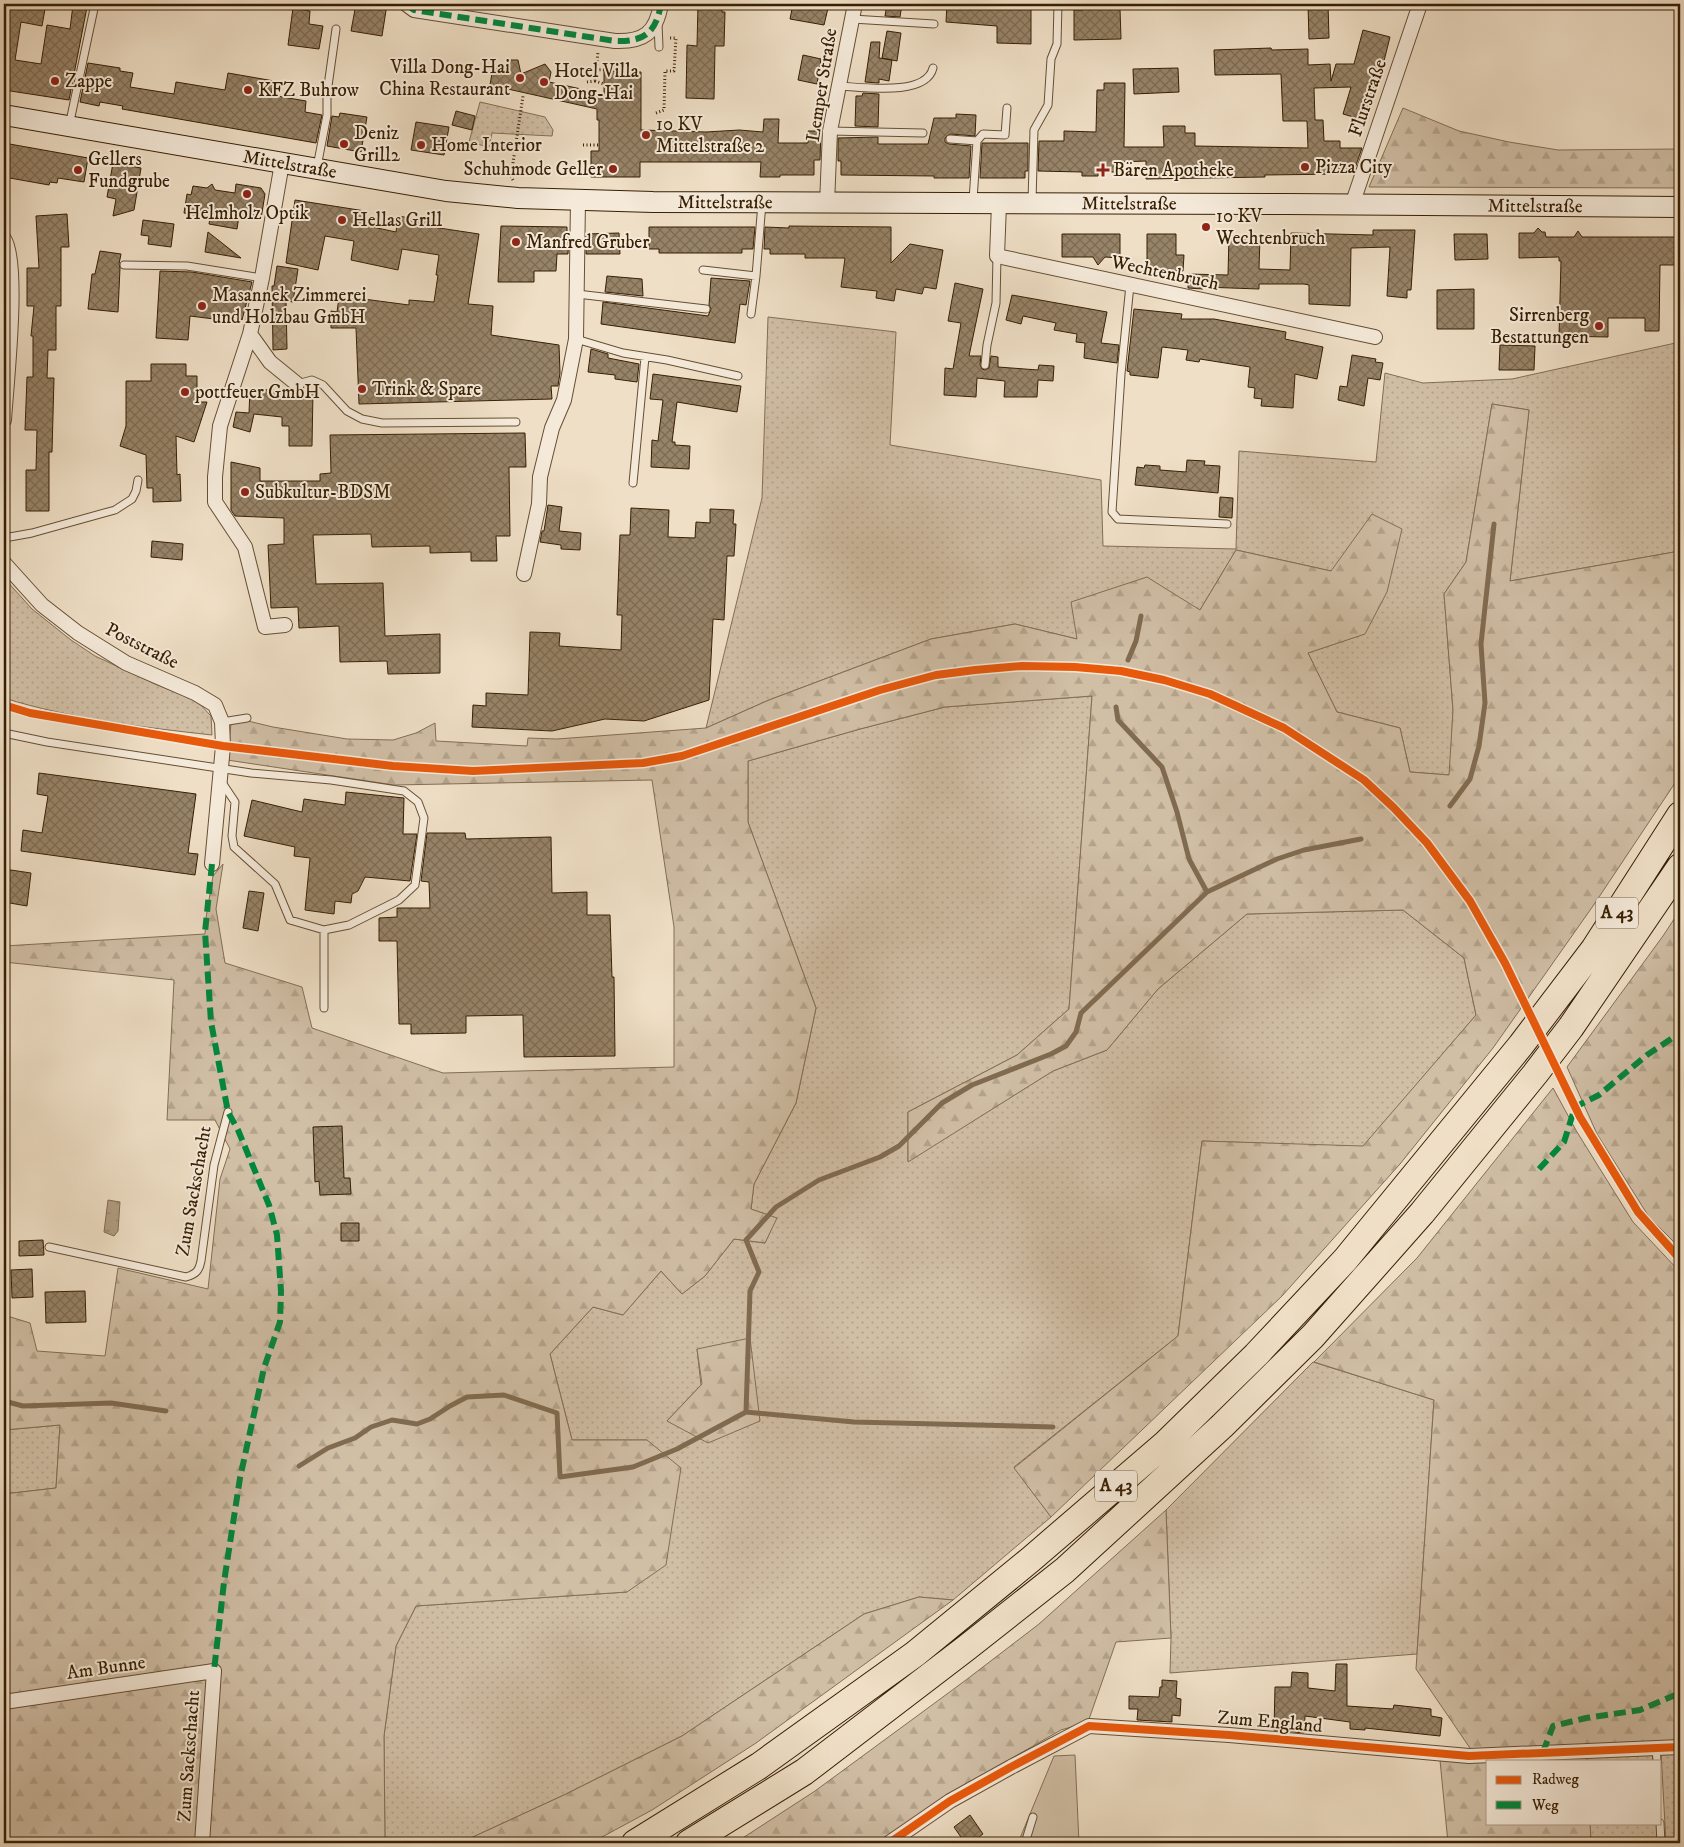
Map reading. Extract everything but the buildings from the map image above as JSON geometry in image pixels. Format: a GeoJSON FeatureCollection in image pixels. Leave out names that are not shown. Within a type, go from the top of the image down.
{"type":"FeatureCollection","features":[{"type":"Feature","properties":{"kind":"highway","name":"A 43"},"geometry":{"type":"LineString","coordinates":[[635,1843],[759,1766],[915,1654],[1030,1560],[1173,1436],[1256,1354],[1345,1260],[1522,1045],[1594,949],[1680,816]]}},
{"type":"Feature","properties":{"kind":"highway","name":"A 43"},"geometry":{"type":"LineString","coordinates":[[689,1843],[804,1772],[965,1649],[1065,1570],[1222,1426],[1313,1336],[1422,1213],[1571,1027],[1680,867]]}},
{"type":"Feature","properties":{"kind":"main road","name":"Mittelstraße"},"geometry":{"type":"LineString","coordinates":[[4,115],[446,191],[518,198],[827,204],[1032,203],[1680,207]]}},
{"type":"Feature","properties":{"kind":"street"},"geometry":{"type":"LineString","coordinates":[[406,4],[414,10],[615,41],[636,40],[650,31],[658,21],[661,4]]}},
{"type":"Feature","properties":{"kind":"street","name":"Lemper Straße"},"geometry":{"type":"LineString","coordinates":[[827,204],[830,132],[855,4]]}},
{"type":"Feature","properties":{"kind":"street","name":"Flurstraße"},"geometry":{"type":"LineString","coordinates":[[1352,205],[1420,4]]}},
{"type":"Feature","properties":{"kind":"street"},"geometry":{"type":"LineString","coordinates":[[282,164],[250,334],[220,426],[215,477],[215,502],[245,548],[265,627],[285,625]]}},
{"type":"Feature","properties":{"kind":"street"},"geometry":{"type":"LineString","coordinates":[[524,574],[539,504],[540,477],[552,428],[564,400],[576,338],[578,200]]}},
{"type":"Feature","properties":{"kind":"street"},"geometry":{"type":"LineString","coordinates":[[998,256],[999,204]]}},
{"type":"Feature","properties":{"kind":"street"},"geometry":{"type":"LineString","coordinates":[[4,239],[11,261],[11,299],[4,420]]}},
{"type":"Feature","properties":{"kind":"street","name":"Wechtenbruch"},"geometry":{"type":"LineString","coordinates":[[998,256],[1376,337]]}},
{"type":"Feature","properties":{"kind":"street"},"geometry":{"type":"LineString","coordinates":[[250,334],[270,362],[297,384]]}},
{"type":"Feature","properties":{"kind":"street","name":"Poststraße"},"geometry":{"type":"LineString","coordinates":[[4,563],[42,605],[78,633],[126,663],[195,693],[215,705],[222,722],[221,775]]}},
{"type":"Feature","properties":{"kind":"street"},"geometry":{"type":"LineString","coordinates":[[212,864],[221,775]]}},
{"type":"Feature","properties":{"kind":"street","name":"Am Bunne"},"geometry":{"type":"LineString","coordinates":[[4,1702],[214,1671]]}},
{"type":"Feature","properties":{"kind":"street","name":"Zum Sackschacht"},"geometry":{"type":"LineString","coordinates":[[202,1843],[214,1671]]}},
{"type":"Feature","properties":{"kind":"street","name":"Zum England"},"geometry":{"type":"LineString","coordinates":[[889,1843],[950,1802],[1010,1767],[1089,1726],[1229,1735],[1469,1756],[1656,1754],[1680,1746]]}},
{"type":"Feature","properties":{"kind":"lane"},"geometry":{"type":"LineString","coordinates":[[69,126],[95,4]]}},
{"type":"Feature","properties":{"kind":"lane"},"geometry":{"type":"LineString","coordinates":[[1032,203],[1034,130],[1048,104],[1051,59],[1057,44],[1058,4]]}},
{"type":"Feature","properties":{"kind":"lane"},"geometry":{"type":"LineString","coordinates":[[852,19],[934,24]]}},
{"type":"Feature","properties":{"kind":"lane"},"geometry":{"type":"LineString","coordinates":[[658,21],[659,47]]}},
{"type":"Feature","properties":{"kind":"lane"},"geometry":{"type":"LineString","coordinates":[[317,169],[327,115],[327,93],[336,29]]}},
{"type":"Feature","properties":{"kind":"lane"},"geometry":{"type":"LineString","coordinates":[[838,86],[907,88],[924,82],[932,75],[933,68]]}},
{"type":"Feature","properties":{"kind":"lane"},"geometry":{"type":"LineString","coordinates":[[972,203],[977,141],[983,134],[1005,135],[1007,108]]}},
{"type":"Feature","properties":{"kind":"lane"},"geometry":{"type":"LineString","coordinates":[[830,132],[923,133]]}},
{"type":"Feature","properties":{"kind":"lane"},"geometry":{"type":"LineString","coordinates":[[950,139],[977,141]]}},
{"type":"Feature","properties":{"kind":"lane"},"geometry":{"type":"LineString","coordinates":[[751,314],[762,203]]}},
{"type":"Feature","properties":{"kind":"lane"},"geometry":{"type":"LineString","coordinates":[[986,365],[987,345],[996,303],[998,256]]}},
{"type":"Feature","properties":{"kind":"lane"},"geometry":{"type":"LineString","coordinates":[[124,265],[187,266],[262,278]]}},
{"type":"Feature","properties":{"kind":"lane"},"geometry":{"type":"LineString","coordinates":[[703,270],[756,276]]}},
{"type":"Feature","properties":{"kind":"lane"},"geometry":{"type":"LineString","coordinates":[[1130,285],[1121,374],[1112,512],[1118,519],[1227,524]]}},
{"type":"Feature","properties":{"kind":"lane"},"geometry":{"type":"LineString","coordinates":[[577,294],[706,309]]}},
{"type":"Feature","properties":{"kind":"lane"},"geometry":{"type":"LineString","coordinates":[[576,338],[623,353],[738,376]]}},
{"type":"Feature","properties":{"kind":"lane"},"geometry":{"type":"LineString","coordinates":[[633,483],[645,357]]}},
{"type":"Feature","properties":{"kind":"lane"},"geometry":{"type":"LineString","coordinates":[[297,384],[312,380],[323,385],[347,411],[362,419],[382,423],[516,422]]}},
{"type":"Feature","properties":{"kind":"lane"},"geometry":{"type":"LineString","coordinates":[[4,538],[115,510],[132,499],[138,480]]}},
{"type":"Feature","properties":{"kind":"lane"},"geometry":{"type":"LineString","coordinates":[[222,722],[247,718]]}},
{"type":"Feature","properties":{"kind":"lane"},"geometry":{"type":"LineString","coordinates":[[4,733],[221,775],[251,773],[331,780],[404,791],[418,802],[424,818],[415,885],[399,900],[349,925],[324,930],[290,920],[275,884],[234,847],[232,836],[235,802],[221,775]]}},
{"type":"Feature","properties":{"kind":"lane"},"geometry":{"type":"LineString","coordinates":[[324,930],[324,1008]]}},
{"type":"Feature","properties":{"kind":"lane","name":"Zum Sackschacht"},"geometry":{"type":"LineString","coordinates":[[49,1248],[186,1277],[194,1275],[199,1270],[201,1261],[214,1165],[228,1112]]}},
{"type":"Feature","properties":{"kind":"lane"},"geometry":{"type":"LineString","coordinates":[[1026,1843],[1033,1817]]}},
{"type":"Feature","properties":{"kind":"lane"},"geometry":{"type":"LineString","coordinates":[[1660,1824],[1661,1843]]}},
{"type":"Feature","properties":{"kind":"path"},"geometry":{"type":"LineString","coordinates":[[656,113],[664,110],[666,71],[674,71],[676,38],[659,38]]}},
{"type":"Feature","properties":{"kind":"path"},"geometry":{"type":"LineString","coordinates":[[595,81],[598,56]]}},
{"type":"Feature","properties":{"kind":"path"},"geometry":{"type":"LineString","coordinates":[[596,70],[619,69],[619,72]]}},
{"type":"Feature","properties":{"kind":"path"},"geometry":{"type":"LineString","coordinates":[[587,82],[595,81],[604,84]]}},
{"type":"Feature","properties":{"kind":"path"},"geometry":{"type":"LineString","coordinates":[[518,198],[512,176],[523,96]]}},
{"type":"Feature","properties":{"kind":"path"},"geometry":{"type":"LineString","coordinates":[[583,145],[599,145]]}},
{"type":"Feature","properties":{"kind":"green space"},"geometry":{"type":"Polygon","coordinates":[[[480,102],[545,117],[553,130],[552,136],[492,133],[489,147],[469,142],[480,102]]]}},
{"type":"Feature","properties":{"kind":"green space"},"geometry":{"type":"Polygon","coordinates":[[[1403,108],[1459,131],[1558,150],[1680,149],[1680,188],[1369,187],[1403,108]]]}},
{"type":"Feature","properties":{"kind":"green space"},"geometry":{"type":"Polygon","coordinates":[[[768,317],[896,332],[890,445],[1101,480],[1103,546],[1236,549],[1239,451],[1376,462],[1385,373],[1423,383],[1512,379],[1680,342],[1680,551],[1510,581],[1529,410],[1492,404],[1466,562],[1444,594],[1453,710],[1450,775],[1410,772],[1400,728],[1337,712],[1308,653],[1364,634],[1331,571],[1236,550],[1200,610],[1077,639],[1015,624],[931,639],[769,700],[706,728],[762,498],[768,317]]]}},
{"type":"Feature","properties":{"kind":"green space"},"geometry":{"type":"Polygon","coordinates":[[[1492,404],[1529,410],[1510,581],[1680,551],[1680,773],[1593,906],[1493,1048],[1400,1164],[1282,1296],[1051,1517],[1014,1468],[1178,1336],[1202,1141],[1363,1146],[1476,1015],[1464,958],[1403,910],[1247,914],[1158,989],[1107,1050],[1053,1071],[908,1162],[908,1112],[1017,1055],[1069,1009],[1092,696],[945,707],[748,761],[748,822],[816,1008],[796,1103],[754,1184],[751,1209],[777,1218],[765,1243],[734,1239],[705,1276],[682,1294],[661,1271],[623,1315],[593,1307],[550,1354],[572,1440],[647,1440],[681,1468],[666,1565],[627,1592],[416,1606],[396,1646],[384,1736],[385,1843],[4,1843],[4,1494],[56,1488],[60,1425],[4,1430],[4,1315],[30,1323],[37,1351],[105,1356],[118,1268],[208,1289],[220,1179],[230,1149],[215,1120],[167,1120],[174,980],[4,962],[4,946],[205,934],[213,876],[223,864],[216,909],[225,963],[302,987],[312,1028],[443,1073],[674,1067],[674,927],[652,780],[394,785],[227,760],[231,724],[248,721],[347,739],[393,740],[416,733],[435,723],[436,741],[527,746],[528,738],[557,739],[706,728],[769,700],[931,639],[1015,624],[1077,639],[1071,602],[1147,577],[1200,610],[1236,550],[1331,571],[1372,514],[1402,529],[1387,592],[1365,634],[1308,653],[1337,712],[1400,728],[1410,772],[1449,775],[1453,710],[1444,594],[1466,562],[1492,404]]]}},
{"type":"Feature","properties":{"kind":"green space"},"geometry":{"type":"Polygon","coordinates":[[[4,578],[32,609],[71,640],[95,656],[197,701],[211,716],[212,735],[81,717],[4,698],[4,578]]]}},
{"type":"Feature","properties":{"kind":"green space"},"geometry":{"type":"Polygon","coordinates":[[[1092,696],[1069,1009],[1017,1055],[908,1112],[908,1161],[1053,1071],[1107,1050],[1158,989],[1247,914],[1403,910],[1464,958],[1476,1015],[1363,1147],[1202,1141],[1178,1336],[1014,1467],[1051,1517],[953,1600],[919,1597],[864,1614],[682,1736],[564,1795],[460,1843],[385,1843],[384,1736],[396,1646],[416,1606],[627,1592],[647,1440],[572,1440],[550,1354],[593,1307],[623,1315],[661,1271],[682,1294],[705,1276],[734,1239],[765,1243],[776,1218],[751,1209],[754,1184],[796,1103],[816,1008],[748,822],[748,761],[945,707],[1092,696]],[[697,1349],[701,1385],[667,1421],[760,1421],[697,1349]]]}},
{"type":"Feature","properties":{"kind":"green space"},"geometry":{"type":"Polygon","coordinates":[[[1680,910],[1680,1248],[1649,1217],[1597,1134],[1567,1067],[1680,910]]]}},
{"type":"Feature","properties":{"kind":"green space"},"geometry":{"type":"Polygon","coordinates":[[[1553,1088],[1577,1132],[1633,1222],[1680,1272],[1680,1741],[1472,1751],[1416,1669],[1434,1400],[1314,1362],[1417,1258],[1553,1088]]]}},
{"type":"Feature","properties":{"kind":"green space"},"geometry":{"type":"Polygon","coordinates":[[[750,1338],[760,1421],[708,1443],[667,1421],[702,1384],[697,1349],[750,1338]]]}},
{"type":"Feature","properties":{"kind":"green space"},"geometry":{"type":"Polygon","coordinates":[[[1313,1362],[1434,1400],[1417,1654],[1170,1673],[1171,1638],[1166,1510],[1313,1362]]]}},
{"type":"Feature","properties":{"kind":"green space"},"geometry":{"type":"Polygon","coordinates":[[[60,1425],[56,1488],[4,1494],[4,1430],[60,1425]]]}},
{"type":"Feature","properties":{"kind":"green space"},"geometry":{"type":"Polygon","coordinates":[[[1166,1510],[1171,1638],[1116,1642],[1088,1722],[1061,1730],[993,1769],[878,1843],[735,1843],[815,1791],[1039,1624],[1166,1510]]]}},
{"type":"Feature","properties":{"kind":"green space"},"geometry":{"type":"Polygon","coordinates":[[[919,1597],[953,1600],[756,1743],[652,1810],[591,1843],[460,1843],[564,1795],[682,1736],[864,1614],[919,1597]]]}},
{"type":"Feature","properties":{"kind":"green space"},"geometry":{"type":"Polygon","coordinates":[[[1652,1751],[1653,1760],[1587,1760],[1587,1756],[1652,1751]]]}},
{"type":"Feature","properties":{"kind":"green space"},"geometry":{"type":"Polygon","coordinates":[[[1661,1752],[1680,1752],[1680,1843],[1666,1843],[1661,1752]]]}},
{"type":"Feature","properties":{"kind":"green space"},"geometry":{"type":"Polygon","coordinates":[[[1075,1755],[1079,1843],[1018,1843],[1054,1756],[1075,1755]]]}},
{"type":"Feature","properties":{"kind":"green space"},"geometry":{"type":"Polygon","coordinates":[[[1587,1756],[1587,1760],[1486,1760],[1486,1824],[1590,1824],[1591,1843],[1448,1843],[1440,1760],[1587,1756]]]}},
{"type":"Feature","properties":{"kind":"green space"},"geometry":{"type":"Polygon","coordinates":[[[1590,1824],[1657,1824],[1658,1843],[1591,1843],[1590,1824]]]}},
{"type":"Feature","properties":{"kind":"water"},"geometry":{"type":"Polygon","coordinates":[[[108,1200],[120,1202],[118,1231],[114,1236],[104,1232],[108,1200]]]}},
{"type":"Feature","properties":{"kind":"waterway"},"geometry":{"type":"LineString","coordinates":[[1450,806],[1470,779],[1479,746],[1485,703],[1481,644],[1494,524]]}},
{"type":"Feature","properties":{"kind":"waterway"},"geometry":{"type":"LineString","coordinates":[[1128,660],[1136,641],[1141,616]]}},
{"type":"Feature","properties":{"kind":"waterway"},"geometry":{"type":"LineString","coordinates":[[1116,707],[1118,720],[1162,767],[1177,812],[1189,859],[1207,892]]}},
{"type":"Feature","properties":{"kind":"waterway"},"geometry":{"type":"LineString","coordinates":[[299,1466],[328,1448],[355,1438],[371,1427],[392,1420],[417,1424],[430,1419],[467,1397],[504,1395],[557,1413],[560,1477],[633,1467],[677,1449],[746,1412],[750,1291],[759,1272],[746,1240],[776,1207],[819,1180],[880,1157],[899,1146],[942,1103],[972,1085],[1051,1054],[1066,1046],[1076,1032],[1081,1013],[1207,892],[1277,859],[1304,850],[1361,839]]}},
{"type":"Feature","properties":{"kind":"waterway"},"geometry":{"type":"LineString","coordinates":[[4,1401],[23,1406],[111,1403],[166,1411]]}},
{"type":"Feature","properties":{"kind":"waterway"},"geometry":{"type":"LineString","coordinates":[[746,1412],[854,1422],[1053,1427]]}},
{"type":"Feature","properties":{"kind":"marked path"},"geometry":{"type":"LineString","coordinates":[[406,4],[414,10],[615,41],[634,40],[647,34],[656,22],[661,4]]}},
{"type":"Feature","properties":{"kind":"marked path"},"geometry":{"type":"LineString","coordinates":[[212,864],[205,932],[211,1022],[228,1112],[238,1130],[269,1205],[277,1235],[281,1291],[280,1322],[264,1368],[240,1478],[224,1582],[214,1671]]}},
{"type":"Feature","properties":{"kind":"marked path"},"geometry":{"type":"LineString","coordinates":[[1539,1169],[1564,1142],[1575,1107],[1599,1095],[1647,1055],[1680,1033]]}},
{"type":"Feature","properties":{"kind":"marked path"},"geometry":{"type":"LineString","coordinates":[[1543,1752],[1553,1726],[1586,1718],[1640,1710],[1680,1693]]}},
{"type":"Feature","properties":{"kind":"cycle path"},"geometry":{"type":"LineString","coordinates":[[4,705],[30,713],[223,746],[393,766],[473,771],[643,763],[682,756],[880,690],[936,675],[975,670],[1022,666],[1075,667],[1121,671],[1164,680],[1210,694],[1284,728],[1364,780],[1427,843],[1470,901],[1505,963],[1580,1117],[1638,1212],[1680,1259]]}},
{"type":"Feature","properties":{"kind":"cycle path"},"geometry":{"type":"LineString","coordinates":[[889,1843],[950,1801],[1089,1726],[1229,1735],[1469,1756],[1680,1747]]}},
{"type":"Feature","properties":{"kind":"place","name":"Villa Dong-Hai China Restaurant"},"geometry":{"type":"Point","coordinates":[520,78]}},
{"type":"Feature","properties":{"kind":"place","name":"Zappe"},"geometry":{"type":"Point","coordinates":[55,81]}},
{"type":"Feature","properties":{"kind":"place","name":"Hotel Villa Dong-Hai"},"geometry":{"type":"Point","coordinates":[544,82]}},
{"type":"Feature","properties":{"kind":"place","name":"KFZ Buhrow"},"geometry":{"type":"Point","coordinates":[248,90]}},
{"type":"Feature","properties":{"kind":"place","name":"10 KV Mittelstraße 2"},"geometry":{"type":"Point","coordinates":[646,135]}},
{"type":"Feature","properties":{"kind":"place","name":"Deniz Grill2"},"geometry":{"type":"Point","coordinates":[344,144]}},
{"type":"Feature","properties":{"kind":"place","name":"Home Interior"},"geometry":{"type":"Point","coordinates":[421,145]}},
{"type":"Feature","properties":{"kind":"place","name":"Pizza City"},"geometry":{"type":"Point","coordinates":[1305,167]}},
{"type":"Feature","properties":{"kind":"place","name":"Schuhmode Geller"},"geometry":{"type":"Point","coordinates":[613,169]}},
{"type":"Feature","properties":{"kind":"place","name":"Gellers Fundgrube"},"geometry":{"type":"Point","coordinates":[78,170]}},
{"type":"Feature","properties":{"kind":"place","name":"Bären Apotheke"},"geometry":{"type":"Point","coordinates":[1103,170]}},
{"type":"Feature","properties":{"kind":"place","name":"Helmholz Optik"},"geometry":{"type":"Point","coordinates":[247,194]}},
{"type":"Feature","properties":{"kind":"place","name":"Hellas Grill"},"geometry":{"type":"Point","coordinates":[342,220]}},
{"type":"Feature","properties":{"kind":"place","name":"10 KV Wechtenbruch"},"geometry":{"type":"Point","coordinates":[1206,227]}},
{"type":"Feature","properties":{"kind":"place","name":"Manfred Gruber"},"geometry":{"type":"Point","coordinates":[516,242]}},
{"type":"Feature","properties":{"kind":"place","name":"Masannek Zimmerei und Holzbau GmbH"},"geometry":{"type":"Point","coordinates":[202,306]}},
{"type":"Feature","properties":{"kind":"place","name":"Sirrenberg Bestattungen"},"geometry":{"type":"Point","coordinates":[1599,326]}},
{"type":"Feature","properties":{"kind":"place","name":"Trink & Spare"},"geometry":{"type":"Point","coordinates":[362,389]}},
{"type":"Feature","properties":{"kind":"place","name":"pottfeuer GmbH"},"geometry":{"type":"Point","coordinates":[185,392]}},
{"type":"Feature","properties":{"kind":"place","name":"Subkultur-BDSM"},"geometry":{"type":"Point","coordinates":[245,492]}}]}
